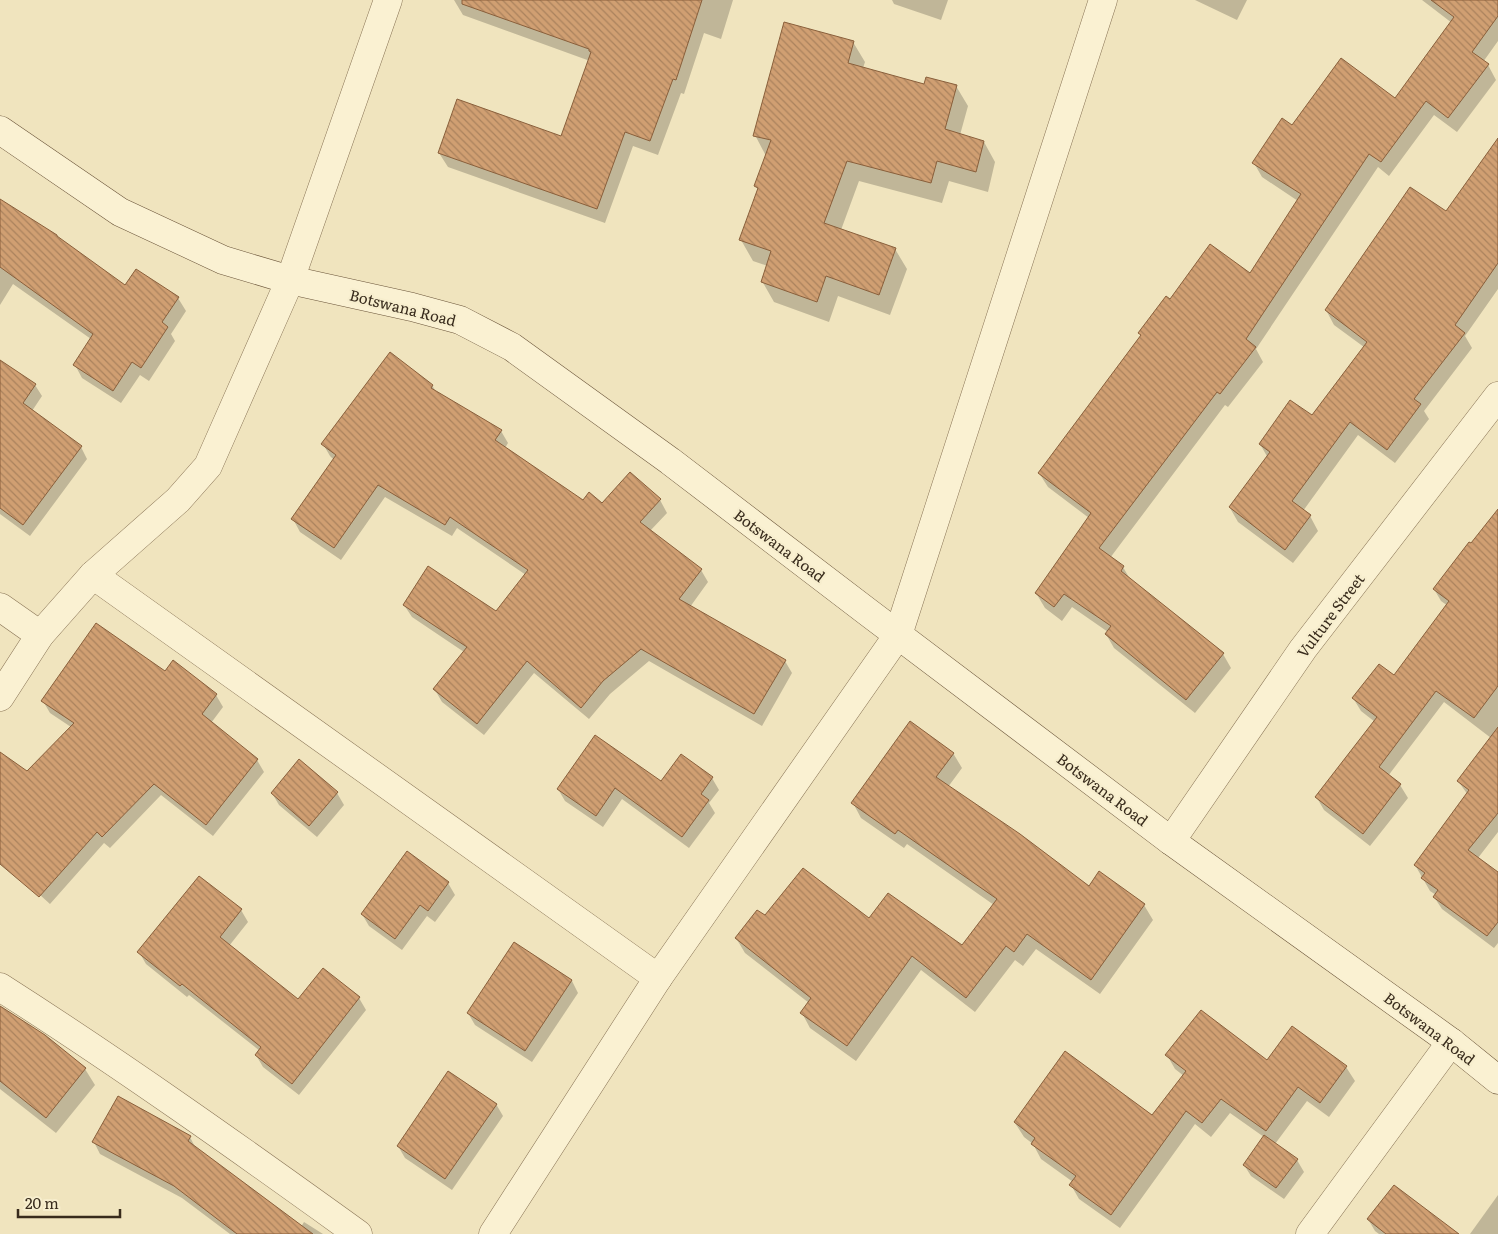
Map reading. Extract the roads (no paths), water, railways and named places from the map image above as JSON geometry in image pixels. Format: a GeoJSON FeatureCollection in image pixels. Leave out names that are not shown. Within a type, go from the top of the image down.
{"type":"FeatureCollection","features":[{"type":"Feature","properties":{"kind":"street"},"geometry":{"type":"LineString","coordinates":[[0,697],[40,636],[92,575],[178,500],[208,466],[290,280],[388,0]]}},
{"type":"Feature","properties":{"kind":"street"},"geometry":{"type":"LineString","coordinates":[[492,1234],[658,978],[898,635],[1103,0]]}},
{"type":"Feature","properties":{"kind":"street","name":"Botswana Road"},"geometry":{"type":"LineString","coordinates":[[0,130],[120,212],[223,260],[290,280],[412,307],[460,320],[512,346],[670,461],[1171,840],[1451,1042],[1498,1079]]}},
{"type":"Feature","properties":{"kind":"street","name":"Vulture Street"},"geometry":{"type":"LineString","coordinates":[[1171,840],[1303,649],[1498,396]]}},
{"type":"Feature","properties":{"kind":"street"},"geometry":{"type":"LineString","coordinates":[[92,575],[658,978]]}},
{"type":"Feature","properties":{"kind":"street"},"geometry":{"type":"LineString","coordinates":[[0,608],[40,636]]}},
{"type":"Feature","properties":{"kind":"street"},"geometry":{"type":"LineString","coordinates":[[0,987],[67,1030],[358,1234]]}},
{"type":"Feature","properties":{"kind":"street"},"geometry":{"type":"LineString","coordinates":[[1310,1234],[1451,1042]]}}]}
